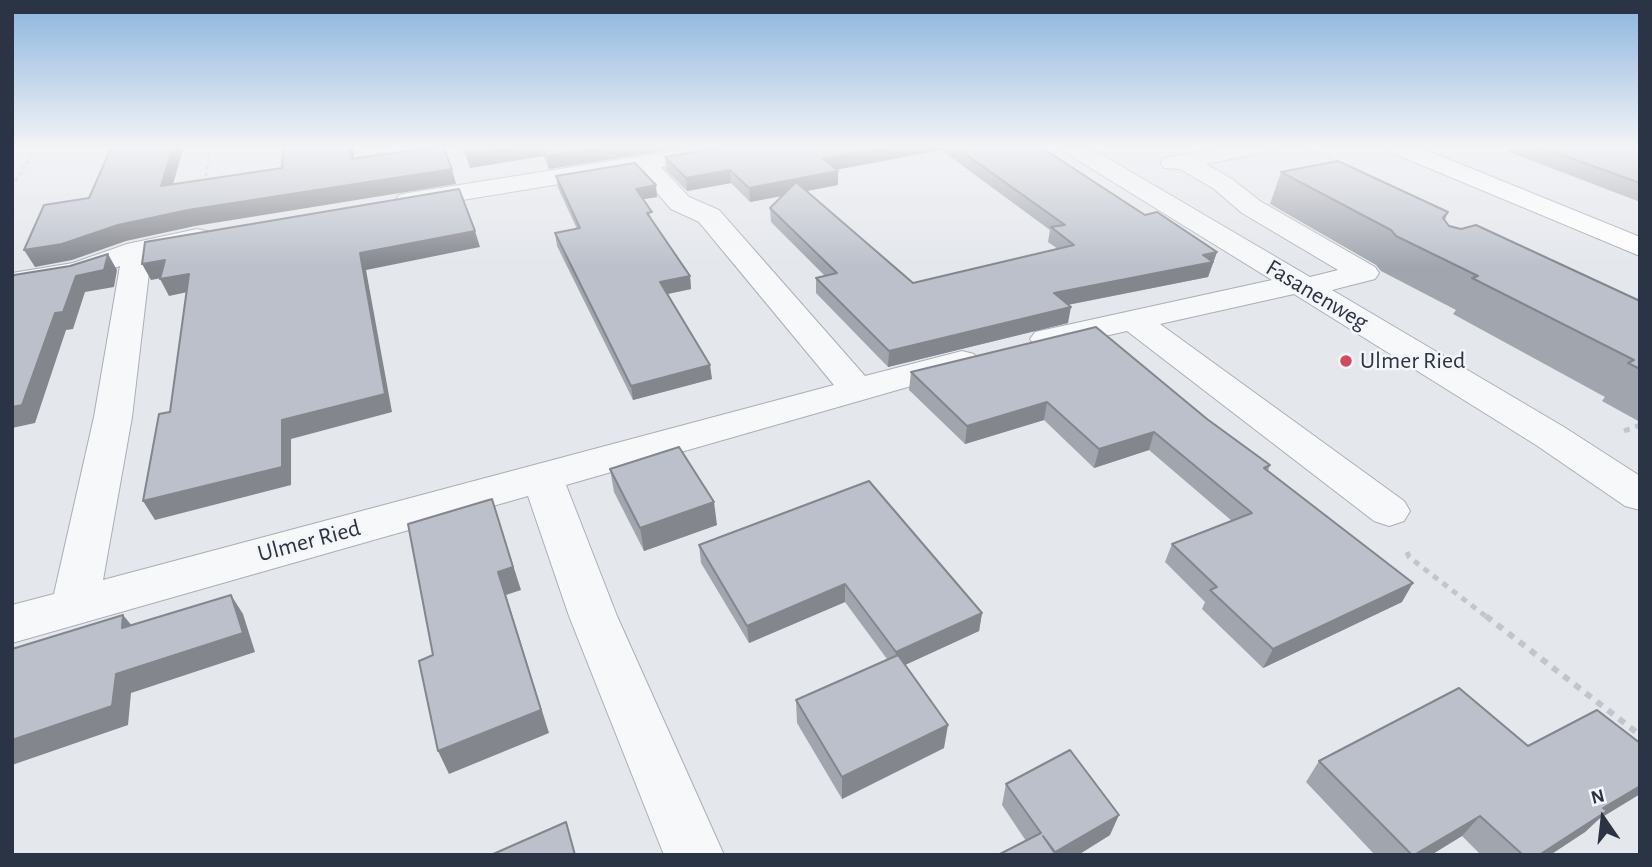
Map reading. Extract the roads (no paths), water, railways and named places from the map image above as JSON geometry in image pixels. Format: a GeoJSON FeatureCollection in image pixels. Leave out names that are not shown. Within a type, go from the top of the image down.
{"type":"FeatureCollection","features":[{"type":"Feature","properties":{"kind":"main road"},"geometry":{"type":"LineString","coordinates":[[1494,186],[1640,247]]}},
{"type":"Feature","properties":{"kind":"street"},"geometry":{"type":"LineString","coordinates":[[378,206],[496,186]]}},
{"type":"Feature","properties":{"kind":"street"},"geometry":{"type":"LineString","coordinates":[[665,186],[680,203],[709,216],[857,389]]}},
{"type":"Feature","properties":{"kind":"street","name":"Fasanenweg"},"geometry":{"type":"LineString","coordinates":[[1141,186],[1550,436],[1640,496]]}},
{"type":"Feature","properties":{"kind":"street","name":"Ulmer Ried"},"geometry":{"type":"LineString","coordinates":[[12,624],[1005,350],[1133,320],[1371,271],[1251,207],[1226,186]]}},
{"type":"Feature","properties":{"kind":"street"},"geometry":{"type":"LineString","coordinates":[[12,282],[79,271],[137,250],[222,233]]}},
{"type":"Feature","properties":{"kind":"street"},"geometry":{"type":"LineString","coordinates":[[12,263],[84,252],[137,250]]}},
{"type":"Feature","properties":{"kind":"street"},"geometry":{"type":"LineString","coordinates":[[75,605],[113,417],[137,250]]}},
{"type":"Feature","properties":{"kind":"street"},"geometry":{"type":"LineString","coordinates":[[1133,320],[1389,511]]}},
{"type":"Feature","properties":{"kind":"street"},"geometry":{"type":"LineString","coordinates":[[542,476],[593,616],[694,855]]}},
{"type":"Feature","properties":{"kind":"place","name":"Ulmer Ried"},"geometry":{"type":"Point","coordinates":[1346,361]}}]}
